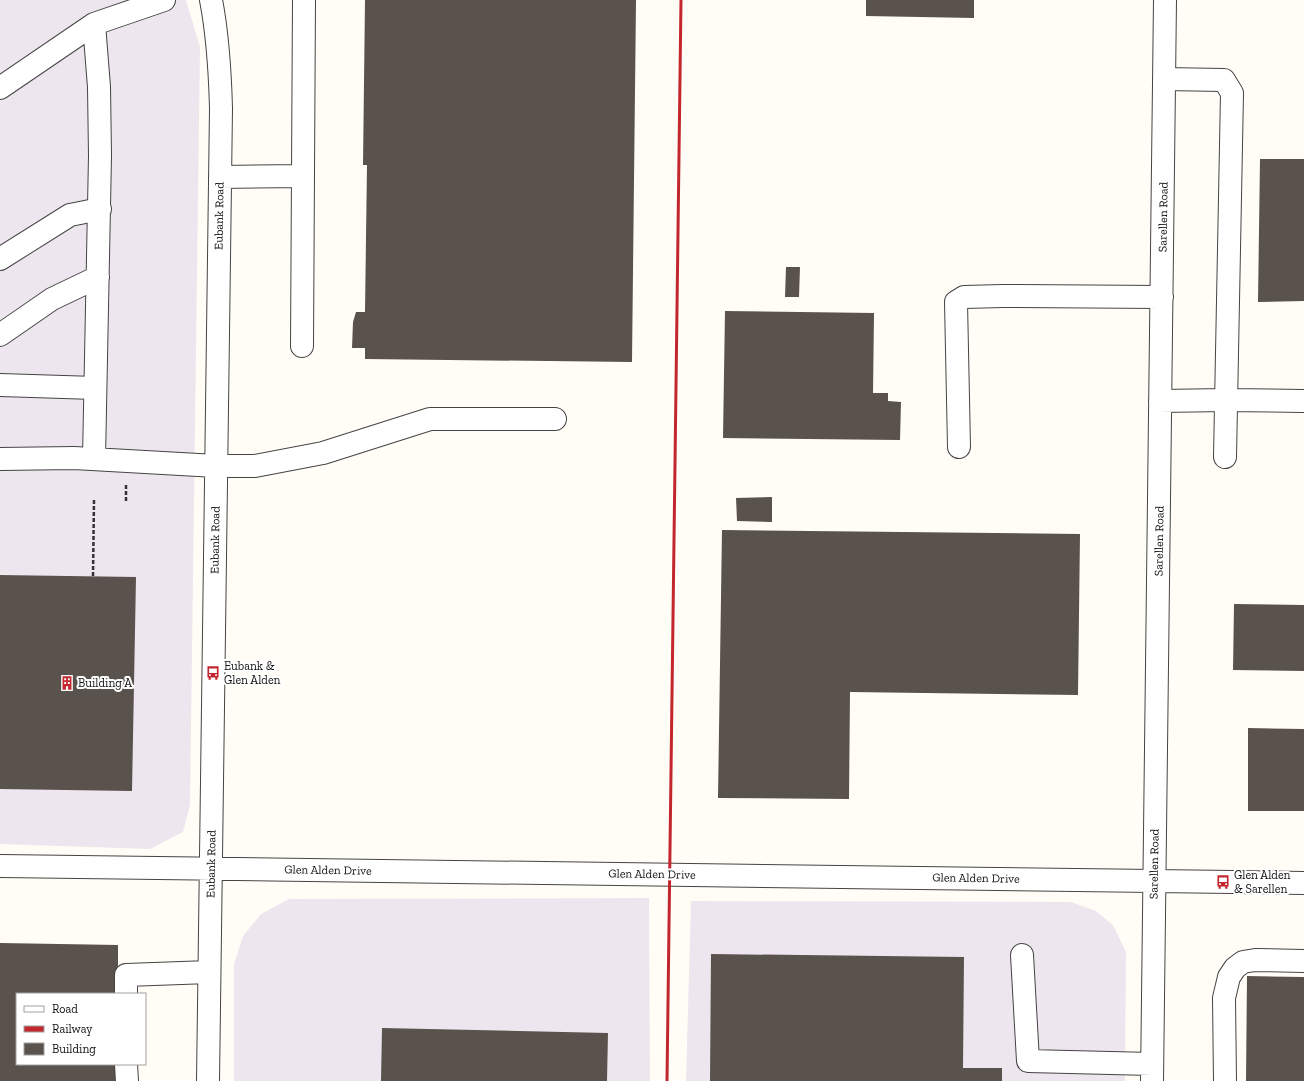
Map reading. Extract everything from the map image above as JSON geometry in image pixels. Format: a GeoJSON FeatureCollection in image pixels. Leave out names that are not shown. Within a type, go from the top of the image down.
{"type":"FeatureCollection","features":[{"type":"Feature","properties":{"kind":"street"},"geometry":{"type":"LineString","coordinates":[[0,88],[94,24],[164,0]]}},
{"type":"Feature","properties":{"kind":"street","name":"Eubank Road"},"geometry":{"type":"LineString","coordinates":[[208,1081],[221,108],[216,27],[211,0]]}},
{"type":"Feature","properties":{"kind":"street"},"geometry":{"type":"LineString","coordinates":[[302,346],[304,0]]}},
{"type":"Feature","properties":{"kind":"street","name":"Sarellen Road"},"geometry":{"type":"LineString","coordinates":[[1152,1073],[1165,0]]}},
{"type":"Feature","properties":{"kind":"street"},"geometry":{"type":"LineString","coordinates":[[94,24],[98,87],[100,209],[94,459]]}},
{"type":"Feature","properties":{"kind":"street"},"geometry":{"type":"LineString","coordinates":[[1164,79],[1224,80],[1232,93],[1225,457]]}},
{"type":"Feature","properties":{"kind":"street"},"geometry":{"type":"LineString","coordinates":[[220,176],[303,176]]}},
{"type":"Feature","properties":{"kind":"street"},"geometry":{"type":"LineString","coordinates":[[0,259],[70,215],[100,209]]}},
{"type":"Feature","properties":{"kind":"street"},"geometry":{"type":"LineString","coordinates":[[0,335],[52,299],[98,277]]}},
{"type":"Feature","properties":{"kind":"street"},"geometry":{"type":"LineString","coordinates":[[959,447],[956,302],[964,297],[1003,296],[1162,297]]}},
{"type":"Feature","properties":{"kind":"street"},"geometry":{"type":"LineString","coordinates":[[0,385],[95,388]]}},
{"type":"Feature","properties":{"kind":"street"},"geometry":{"type":"LineString","coordinates":[[1160,401],[1304,401]]}},
{"type":"Feature","properties":{"kind":"street"},"geometry":{"type":"LineString","coordinates":[[0,459],[74,458],[216,466],[255,466],[323,453],[430,419],[555,418]]}},
{"type":"Feature","properties":{"kind":"street","name":"Glen Alden Drive"},"geometry":{"type":"LineString","coordinates":[[0,866],[1304,883]]}},
{"type":"Feature","properties":{"kind":"street"},"geometry":{"type":"LineString","coordinates":[[1022,955],[1028,1061],[1152,1073]]}},
{"type":"Feature","properties":{"kind":"street"},"geometry":{"type":"LineString","coordinates":[[1225,1081],[1224,998],[1229,977],[1235,968],[1243,962],[1254,960],[1304,961]]}},
{"type":"Feature","properties":{"kind":"street"},"geometry":{"type":"LineString","coordinates":[[126,993],[126,975],[210,972]]}},
{"type":"Feature","properties":{"kind":"street"},"geometry":{"type":"LineString","coordinates":[[126,1065],[126,1081]]}},
{"type":"Feature","properties":{"kind":"path"},"geometry":{"type":"LineString","coordinates":[[93,576],[94,500]]}},
{"type":"Feature","properties":{"kind":"shaded area"},"geometry":{"type":"Polygon","coordinates":[[[0,0],[186,0],[200,47],[190,805],[183,832],[150,849],[0,844],[0,0]]]}},
{"type":"Feature","properties":{"kind":"shaded area"},"geometry":{"type":"Polygon","coordinates":[[[649,898],[650,1081],[234,1081],[234,964],[243,936],[261,914],[289,899],[649,898]]]}},
{"type":"Feature","properties":{"kind":"shaded area"},"geometry":{"type":"Polygon","coordinates":[[[691,901],[1071,902],[1096,911],[1113,925],[1126,952],[1125,1081],[686,1081],[691,901]]]}},
{"type":"Feature","properties":{"kind":"building"},"geometry":{"type":"Polygon","coordinates":[[[365,0],[636,0],[632,362],[365,359],[365,348],[352,348],[353,322],[356,312],[365,312],[367,165],[363,165],[365,0]]]}},
{"type":"Feature","properties":{"kind":"building"},"geometry":{"type":"Polygon","coordinates":[[[866,0],[974,0],[974,18],[866,16],[866,0]]]}},
{"type":"Feature","properties":{"kind":"building"},"geometry":{"type":"Polygon","coordinates":[[[1260,159],[1304,159],[1304,301],[1258,302],[1260,159]]]}},
{"type":"Feature","properties":{"kind":"building"},"geometry":{"type":"Polygon","coordinates":[[[786,267],[800,267],[799,297],[785,297],[786,267]]]}},
{"type":"Feature","properties":{"kind":"building"},"geometry":{"type":"Polygon","coordinates":[[[725,311],[874,313],[873,393],[888,393],[888,401],[901,402],[900,440],[723,438],[725,311]]]}},
{"type":"Feature","properties":{"kind":"building"},"geometry":{"type":"Polygon","coordinates":[[[772,497],[772,522],[737,521],[736,498],[772,497]]]}},
{"type":"Feature","properties":{"kind":"building"},"geometry":{"type":"Polygon","coordinates":[[[722,530],[1080,534],[1078,695],[850,692],[849,799],[718,798],[722,530]]]}},
{"type":"Feature","properties":{"kind":"building","name":"Building A"},"geometry":{"type":"Polygon","coordinates":[[[0,575],[136,577],[132,791],[0,789],[0,575]]]}},
{"type":"Feature","properties":{"kind":"building"},"geometry":{"type":"Polygon","coordinates":[[[1234,604],[1304,605],[1304,671],[1233,670],[1234,604]]]}},
{"type":"Feature","properties":{"kind":"building"},"geometry":{"type":"Polygon","coordinates":[[[1248,728],[1304,729],[1304,811],[1248,811],[1248,728]]]}},
{"type":"Feature","properties":{"kind":"building"},"geometry":{"type":"Polygon","coordinates":[[[0,943],[118,945],[120,993],[16,993],[16,1065],[119,1065],[119,1081],[0,1081],[0,943]]]}},
{"type":"Feature","properties":{"kind":"building"},"geometry":{"type":"Polygon","coordinates":[[[711,954],[964,957],[963,1068],[1002,1068],[1002,1081],[710,1081],[711,954]]]}},
{"type":"Feature","properties":{"kind":"building"},"geometry":{"type":"Polygon","coordinates":[[[1247,976],[1304,977],[1304,1081],[1246,1081],[1247,976]]]}},
{"type":"Feature","properties":{"kind":"building"},"geometry":{"type":"Polygon","coordinates":[[[382,1028],[608,1033],[607,1081],[381,1081],[382,1028]]]}},
{"type":"Feature","properties":{"kind":"railway"},"geometry":{"type":"LineString","coordinates":[[667,1081],[681,0]]}},
{"type":"Feature","properties":{"kind":"place","name":"Eubank & Glen Alden"},"geometry":{"type":"Point","coordinates":[213,673]}},
{"type":"Feature","properties":{"kind":"place","name":"Building A"},"geometry":{"type":"Point","coordinates":[67,683]}},
{"type":"Feature","properties":{"kind":"place","name":"Glen Alden & Sarellen"},"geometry":{"type":"Point","coordinates":[1223,882]}}]}
